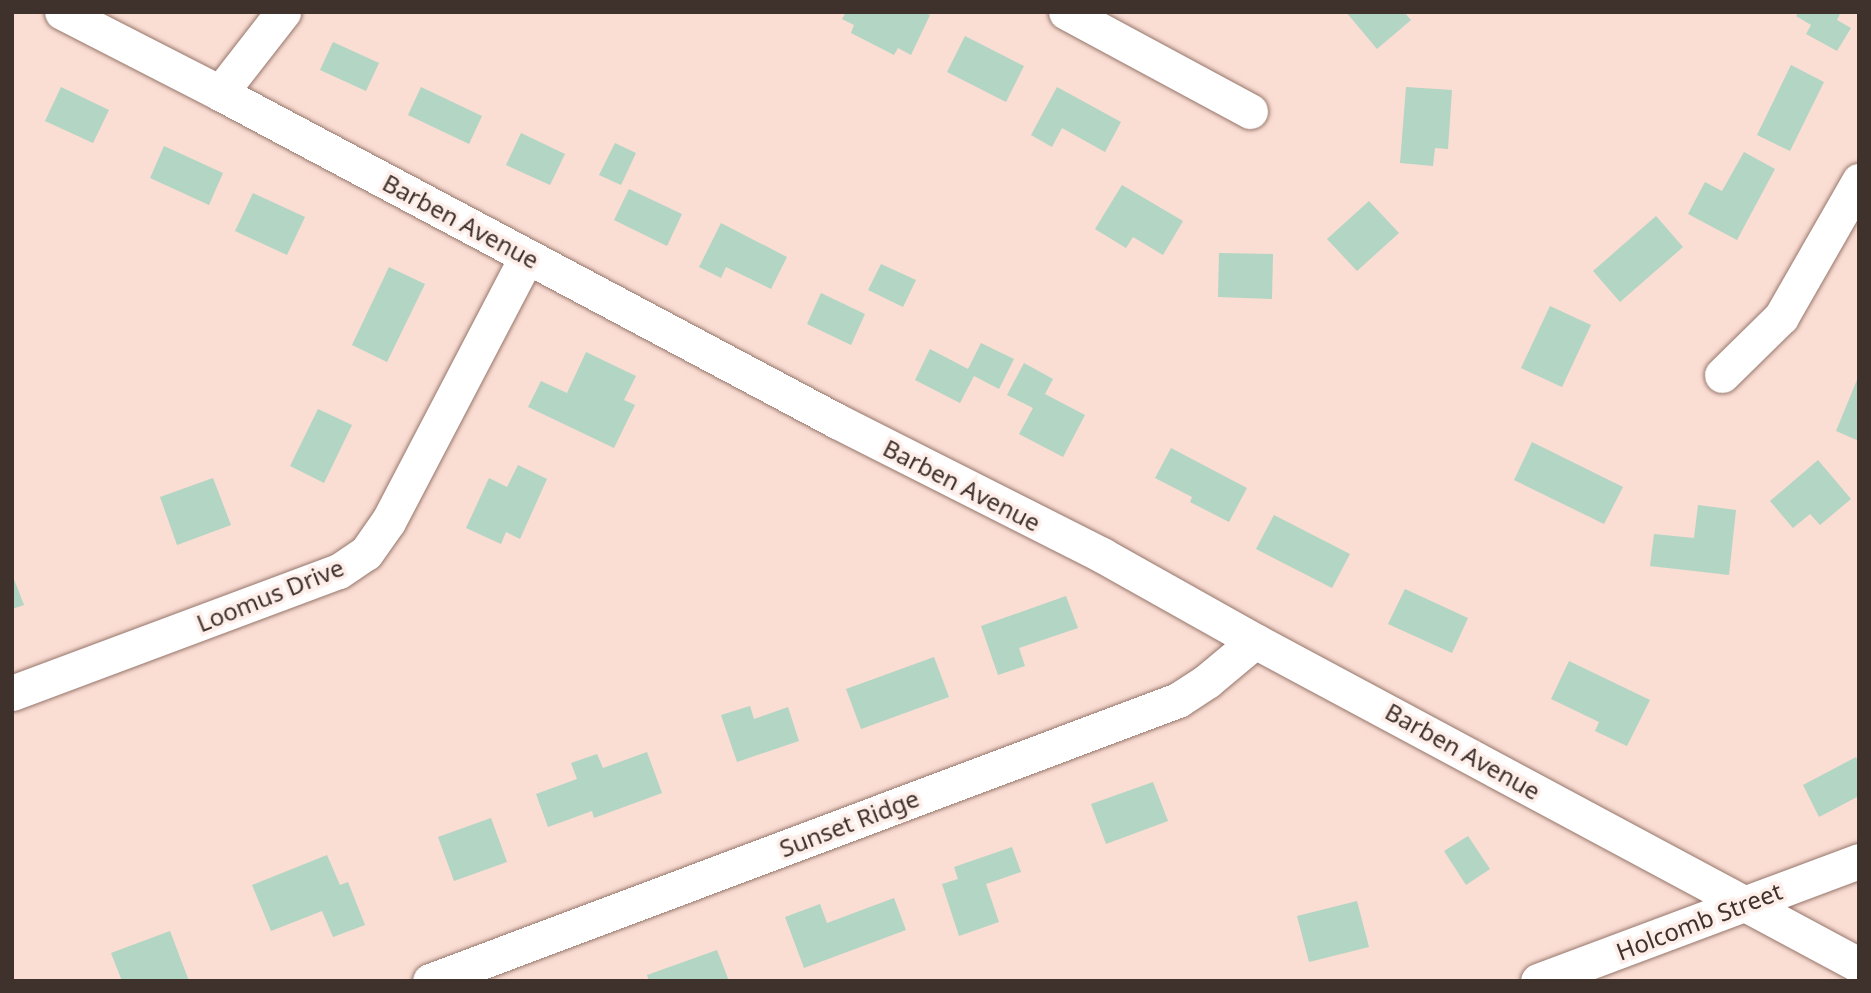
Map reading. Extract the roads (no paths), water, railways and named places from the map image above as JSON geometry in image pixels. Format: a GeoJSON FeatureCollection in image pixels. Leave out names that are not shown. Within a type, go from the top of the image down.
{"type":"FeatureCollection","features":[{"type":"Feature","properties":{"kind":"street","name":"Barben Avenue"},"geometry":{"type":"LineString","coordinates":[[62,12],[220,93],[837,421],[1101,555],[1255,641],[1367,698],[1859,965]]}},
{"type":"Feature","properties":{"kind":"street"},"geometry":{"type":"LineString","coordinates":[[220,93],[283,12]]}},
{"type":"Feature","properties":{"kind":"street"},"geometry":{"type":"LineString","coordinates":[[1066,12],[1250,111]]}},
{"type":"Feature","properties":{"kind":"street"},"geometry":{"type":"LineString","coordinates":[[1722,375],[1781,317],[1859,181]]}},
{"type":"Feature","properties":{"kind":"street","name":"Loomus Drive"},"geometry":{"type":"LineString","coordinates":[[12,693],[339,571],[366,553],[388,522],[527,256]]}},
{"type":"Feature","properties":{"kind":"street","name":"Sunset Ridge"},"geometry":{"type":"LineString","coordinates":[[430,981],[1178,700],[1207,681],[1255,641]]}},
{"type":"Feature","properties":{"kind":"street","name":"Holcomb Street"},"geometry":{"type":"LineString","coordinates":[[1538,981],[1859,861]]}}]}
